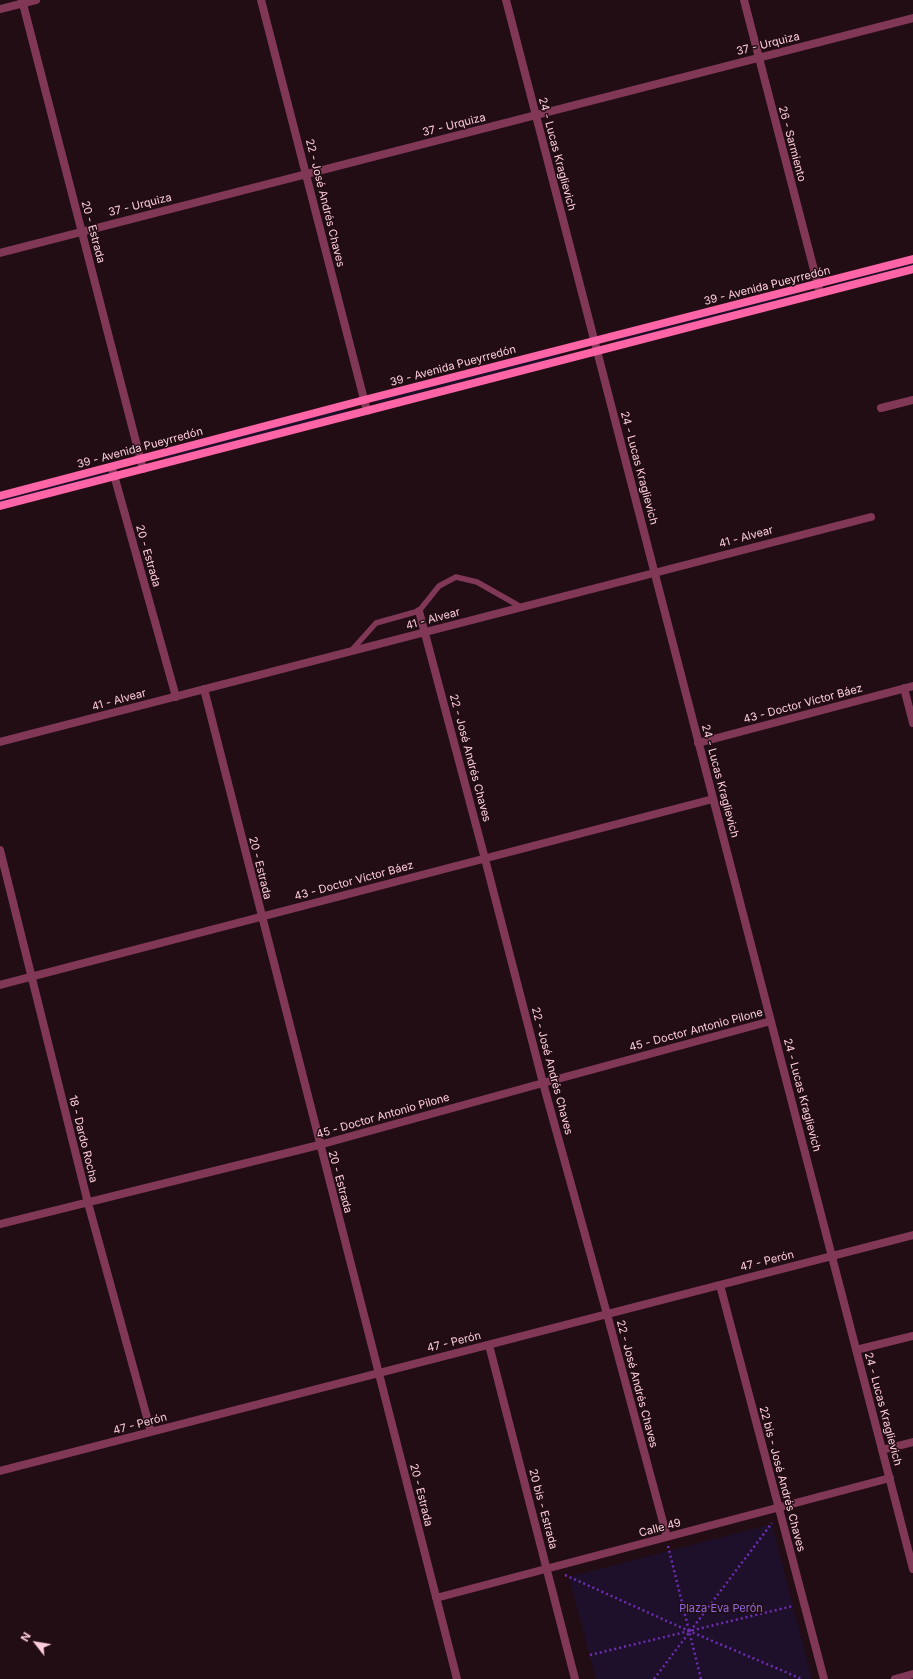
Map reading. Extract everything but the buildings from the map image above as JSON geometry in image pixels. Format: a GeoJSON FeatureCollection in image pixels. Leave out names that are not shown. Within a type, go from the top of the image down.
{"type":"FeatureCollection","features":[{"type":"Feature","properties":{"kind":"street"},"geometry":{"type":"LineString","coordinates":[[0,9],[22,2],[36,0]]}},
{"type":"Feature","properties":{"kind":"street","name":"22 - José Andrés Chaves"},"geometry":{"type":"LineString","coordinates":[[261,0],[367,411]]}},
{"type":"Feature","properties":{"kind":"street","name":"24 - Lucas Kraglievich"},"geometry":{"type":"LineString","coordinates":[[506,0],[913,1568]]}},
{"type":"Feature","properties":{"kind":"street","name":"26 - Sarmiento"},"geometry":{"type":"LineString","coordinates":[[744,0],[820,293]]}},
{"type":"Feature","properties":{"kind":"street","name":"20 - Estrada"},"geometry":{"type":"LineString","coordinates":[[22,2],[143,469]]}},
{"type":"Feature","properties":{"kind":"street","name":"37 - Urquiza"},"geometry":{"type":"LineString","coordinates":[[0,253],[913,18]]}},
{"type":"Feature","properties":{"kind":"street","name":"39 - Avenida Pueyrredón"},"geometry":{"type":"LineString","coordinates":[[0,496],[112,468],[594,340],[913,259]]}},
{"type":"Feature","properties":{"kind":"street","name":"39 - Avenida Pueyrredón"},"geometry":{"type":"LineString","coordinates":[[0,506],[913,269]]}},
{"type":"Feature","properties":{"kind":"street"},"geometry":{"type":"LineString","coordinates":[[881,408],[913,400]]}},
{"type":"Feature","properties":{"kind":"street","name":"20 - Estrada"},"geometry":{"type":"LineString","coordinates":[[112,468],[176,697]]}},
{"type":"Feature","properties":{"kind":"street","name":"41 - Alvear"},"geometry":{"type":"LineString","coordinates":[[0,742],[871,516]]}},
{"type":"Feature","properties":{"kind":"street","name":"22 - José Andrés Chaves"},"geometry":{"type":"LineString","coordinates":[[419,610],[543,1082],[667,1537]]}},
{"type":"Feature","properties":{"kind":"street","name":"43 - Doctor Víctor Báez"},"geometry":{"type":"LineString","coordinates":[[698,743],[913,686]]}},
{"type":"Feature","properties":{"kind":"street"},"geometry":{"type":"LineString","coordinates":[[904,688],[913,723]]}},
{"type":"Feature","properties":{"kind":"street","name":"20 - Estrada"},"geometry":{"type":"LineString","coordinates":[[204,689],[456,1679]]}},
{"type":"Feature","properties":{"kind":"street","name":"43 - Doctor Víctor Báez"},"geometry":{"type":"LineString","coordinates":[[0,985],[713,799]]}},
{"type":"Feature","properties":{"kind":"street","name":"18 - Dardo Rocha"},"geometry":{"type":"LineString","coordinates":[[0,850],[30,977],[88,1203],[151,1432]]}},
{"type":"Feature","properties":{"kind":"street","name":"45 - Doctor Antonio Pilone"},"geometry":{"type":"LineString","coordinates":[[0,1224],[319,1145],[543,1082],[771,1021]]}},
{"type":"Feature","properties":{"kind":"street","name":"47 - Perón"},"geometry":{"type":"LineString","coordinates":[[0,1471],[913,1235]]}},
{"type":"Feature","properties":{"kind":"street","name":"22 bis - José Andrés Chaves"},"geometry":{"type":"LineString","coordinates":[[720,1285],[824,1679]]}},
{"type":"Feature","properties":{"kind":"street"},"geometry":{"type":"LineString","coordinates":[[856,1350],[913,1336]]}},
{"type":"Feature","properties":{"kind":"street","name":"20 bis - Estrada"},"geometry":{"type":"LineString","coordinates":[[489,1345],[576,1679]]}},
{"type":"Feature","properties":{"kind":"street"},"geometry":{"type":"LineString","coordinates":[[882,1450],[913,1442]]}},
{"type":"Feature","properties":{"kind":"street","name":"Calle 49"},"geometry":{"type":"LineString","coordinates":[[436,1598],[890,1478]]}},
{"type":"Feature","properties":{"kind":"street"},"geometry":{"type":"LineString","coordinates":[[895,1679],[913,1674]]}},
{"type":"Feature","properties":{"kind":"lane"},"geometry":{"type":"LineString","coordinates":[[350,651],[376,623],[419,610],[439,586],[456,577],[477,582],[521,607]]}},
{"type":"Feature","properties":{"kind":"path"},"geometry":{"type":"LineString","coordinates":[[654,1679],[689,1631],[772,1524],[778,1507]]}},
{"type":"Feature","properties":{"kind":"path"},"geometry":{"type":"LineString","coordinates":[[667,1537],[668,1551],[701,1679]]}},
{"type":"Feature","properties":{"kind":"path"},"geometry":{"type":"LineString","coordinates":[[570,1577],[689,1631],[802,1679]]}},
{"type":"Feature","properties":{"kind":"path"},"geometry":{"type":"LineString","coordinates":[[590,1655],[793,1606]]}},
{"type":"Feature","properties":{"kind":"green space"},"geometry":{"type":"Polygon","coordinates":[[[913,261],[913,265],[835,285],[834,281],[913,261]]]}},
{"type":"Feature","properties":{"kind":"green space"},"geometry":{"type":"Polygon","coordinates":[[[796,292],[797,295],[616,342],[615,338],[796,292]]]}},
{"type":"Feature","properties":{"kind":"green space"},"geometry":{"type":"Polygon","coordinates":[[[558,353],[559,357],[378,403],[377,400],[558,353]]]}},
{"type":"Feature","properties":{"kind":"green space"},"geometry":{"type":"Polygon","coordinates":[[[345,409],[346,412],[164,459],[163,455],[345,409]]]}},
{"type":"Feature","properties":{"kind":"green space"},"geometry":{"type":"Polygon","coordinates":[[[108,471],[109,475],[0,503],[0,499],[108,471]]]}},
{"type":"Feature","properties":{"kind":"green space","name":"Plaza Eva Perón"},"geometry":{"type":"Polygon","coordinates":[[[772,1524],[812,1679],[596,1679],[569,1577],[772,1524]]]}}]}
